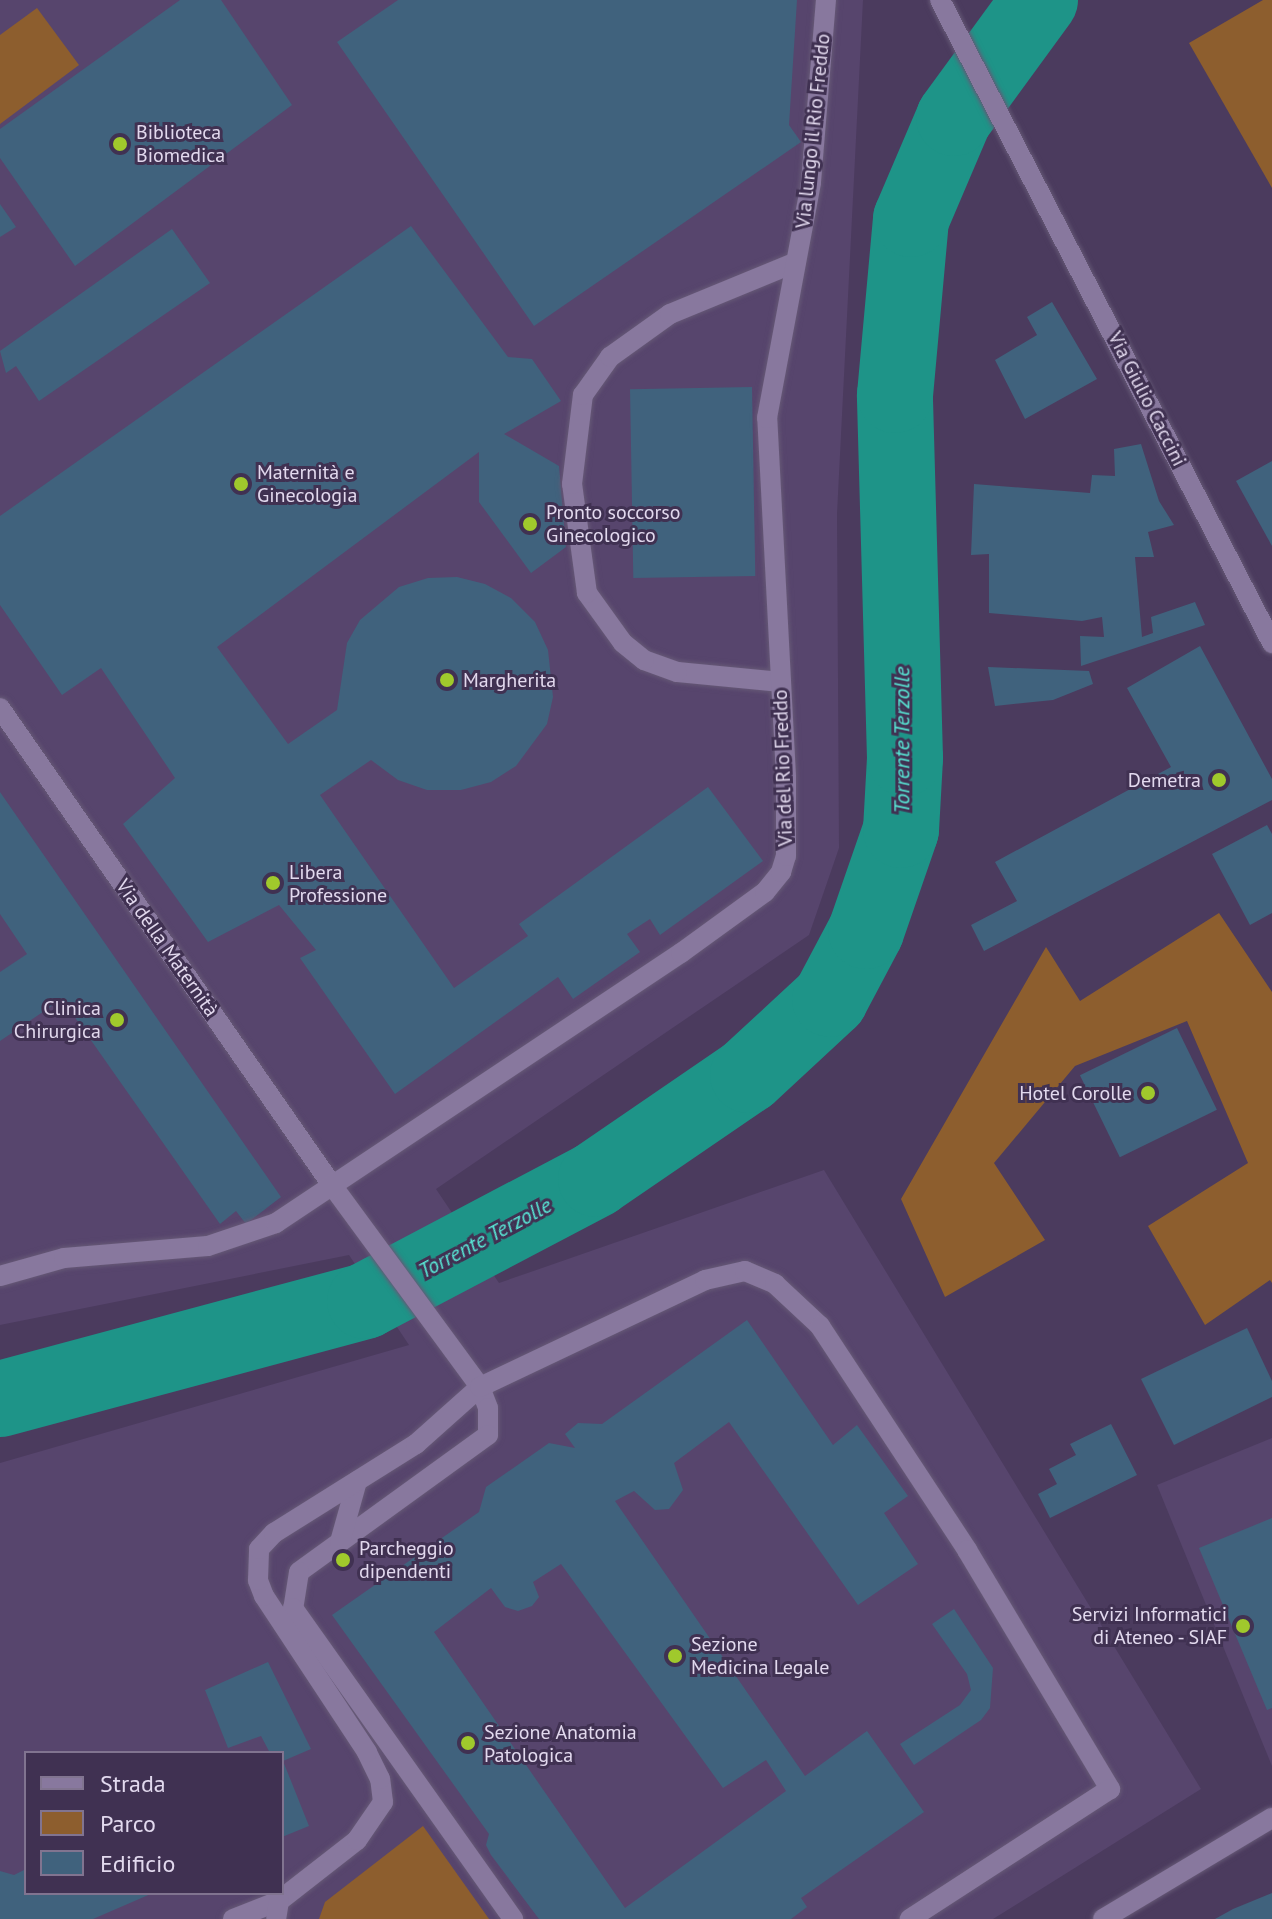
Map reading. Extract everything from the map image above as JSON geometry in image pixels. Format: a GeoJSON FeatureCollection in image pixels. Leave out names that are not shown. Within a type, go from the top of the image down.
{"type":"FeatureCollection","features":[{"type":"Feature","properties":{"kind":"street","name":"Via lungo il Rio Freddo"},"geometry":{"type":"LineString","coordinates":[[796,262],[811,182],[826,0]]}},
{"type":"Feature","properties":{"kind":"street","name":"Via Giulio Caccini"},"geometry":{"type":"LineString","coordinates":[[943,8],[1272,643]]}},
{"type":"Feature","properties":{"kind":"street","name":"Via del Rio Freddo"},"geometry":{"type":"LineString","coordinates":[[334,1188],[765,892],[786,856],[781,682],[767,418],[796,262]]}},
{"type":"Feature","properties":{"kind":"street"},"geometry":{"type":"LineString","coordinates":[[781,682],[677,672],[644,660],[623,643],[587,593],[572,484],[583,395],[610,357],[670,314],[796,262]]}},
{"type":"Feature","properties":{"kind":"street","name":"Via della Maternità"},"geometry":{"type":"LineString","coordinates":[[0,708],[334,1188],[358,1214],[480,1387]]}},
{"type":"Feature","properties":{"kind":"street"},"geometry":{"type":"LineString","coordinates":[[0,1276],[64,1258],[231,1241],[276,1223],[334,1188]]}},
{"type":"Feature","properties":{"kind":"street"},"geometry":{"type":"LineString","coordinates":[[233,1919],[278,1910],[357,1840],[383,1802],[380,1779],[367,1752],[264,1596],[257,1570],[259,1549],[274,1533],[416,1444],[480,1387],[724,1273],[745,1271],[775,1284],[820,1326],[967,1550],[1110,1789],[910,1919]]}},
{"type":"Feature","properties":{"kind":"street"},"geometry":{"type":"LineString","coordinates":[[480,1387],[488,1408],[488,1435],[299,1572],[293,1608],[513,1919]]}},
{"type":"Feature","properties":{"kind":"street"},"geometry":{"type":"LineString","coordinates":[[340,1542],[357,1481]]}},
{"type":"Feature","properties":{"kind":"street"},"geometry":{"type":"LineString","coordinates":[[1103,1919],[1272,1818]]}},
{"type":"Feature","properties":{"kind":"shaded area"},"geometry":{"type":"Polygon","coordinates":[[[0,0],[863,0],[837,514],[839,848],[809,935],[436,1189],[499,1283],[824,1170],[1201,1789],[993,1919],[0,1919],[0,1463],[409,1345],[349,1255],[0,1325],[0,0]]]}},
{"type":"Feature","properties":{"kind":"shaded area","name":"Servizi Informatici di Ateneo - SIAF"},"geometry":{"type":"Polygon","coordinates":[[[1272,1438],[1272,1766],[1157,1485],[1272,1438]]]}},
{"type":"Feature","properties":{"kind":"green space"},"geometry":{"type":"Polygon","coordinates":[[[1263,0],[1272,0],[1272,188],[1189,43],[1263,0]]]}},
{"type":"Feature","properties":{"kind":"green space"},"geometry":{"type":"Polygon","coordinates":[[[37,8],[79,65],[0,124],[0,35],[37,8]]]}},
{"type":"Feature","properties":{"kind":"green space"},"geometry":{"type":"Polygon","coordinates":[[[1219,913],[1272,992],[1272,1283],[1270,1280],[1205,1325],[1148,1226],[1248,1163],[1187,1021],[1075,1066],[994,1163],[1045,1240],[945,1297],[901,1199],[1046,947],[1080,1001],[1219,913]]]}},
{"type":"Feature","properties":{"kind":"green space"},"geometry":{"type":"Polygon","coordinates":[[[423,1826],[489,1919],[319,1919],[325,1902],[423,1826]]]}},
{"type":"Feature","properties":{"kind":"building","name":"Biblioteca Biomedica"},"geometry":{"type":"Polygon","coordinates":[[[180,0],[221,0],[292,105],[75,266],[0,158],[0,129],[180,0]]]}},
{"type":"Feature","properties":{"kind":"building"},"geometry":{"type":"Polygon","coordinates":[[[398,0],[797,0],[789,125],[801,142],[534,326],[337,42],[398,0]]]}},
{"type":"Feature","properties":{"kind":"building"},"geometry":{"type":"Polygon","coordinates":[[[0,204],[16,227],[0,237],[0,204]]]}},
{"type":"Feature","properties":{"kind":"building"},"geometry":{"type":"Polygon","coordinates":[[[411,226],[508,357],[532,359],[561,401],[504,434],[559,466],[566,547],[531,573],[479,502],[479,452],[217,647],[288,744],[337,710],[347,643],[360,620],[399,587],[428,578],[457,577],[485,584],[511,598],[535,622],[548,650],[553,697],[547,724],[516,766],[491,782],[461,790],[427,790],[398,780],[371,760],[320,795],[454,988],[528,936],[519,924],[708,787],[763,861],[660,935],[650,919],[627,934],[640,952],[573,999],[558,977],[395,1094],[300,958],[316,950],[279,905],[208,942],[123,824],[175,778],[101,668],[62,695],[0,605],[0,516],[411,226]]]}},
{"type":"Feature","properties":{"kind":"building"},"geometry":{"type":"Polygon","coordinates":[[[172,229],[210,283],[39,401],[16,366],[6,373],[0,351],[172,229]]]}},
{"type":"Feature","properties":{"kind":"building"},"geometry":{"type":"Polygon","coordinates":[[[1052,302],[1097,379],[1025,419],[995,360],[1037,335],[1027,317],[1052,302]]]}},
{"type":"Feature","properties":{"kind":"building"},"geometry":{"type":"Polygon","coordinates":[[[752,387],[755,576],[633,578],[630,389],[752,387]]]}},
{"type":"Feature","properties":{"kind":"building"},"geometry":{"type":"Polygon","coordinates":[[[1141,444],[1159,501],[1174,525],[1148,532],[1154,557],[1135,557],[1142,637],[1153,633],[1151,617],[1195,602],[1205,625],[1081,666],[1080,636],[1104,637],[1102,617],[1082,621],[989,613],[989,554],[971,555],[974,484],[1090,493],[1092,475],[1115,476],[1114,449],[1141,444]]]}},
{"type":"Feature","properties":{"kind":"building"},"geometry":{"type":"Polygon","coordinates":[[[1272,461],[1272,546],[1236,481],[1272,461]]]}},
{"type":"Feature","properties":{"kind":"building"},"geometry":{"type":"Polygon","coordinates":[[[1200,646],[1272,779],[1272,800],[984,951],[971,925],[1017,901],[995,862],[1171,767],[1127,688],[1200,646]]]}},
{"type":"Feature","properties":{"kind":"building"},"geometry":{"type":"Polygon","coordinates":[[[988,667],[1089,671],[1093,684],[1053,700],[995,706],[988,667]]]}},
{"type":"Feature","properties":{"kind":"building","name":"Clinica Chirurgica"},"geometry":{"type":"Polygon","coordinates":[[[0,792],[281,1197],[246,1224],[236,1211],[220,1224],[62,999],[0,1041],[0,972],[27,954],[0,914],[0,792]]]}},
{"type":"Feature","properties":{"kind":"building"},"geometry":{"type":"Polygon","coordinates":[[[1267,825],[1272,834],[1272,913],[1250,925],[1212,854],[1267,825]]]}},
{"type":"Feature","properties":{"kind":"building","name":"Hotel Corolle"},"geometry":{"type":"Polygon","coordinates":[[[1177,1028],[1217,1110],[1120,1157],[1080,1075],[1177,1028]]]}},
{"type":"Feature","properties":{"kind":"building"},"geometry":{"type":"Polygon","coordinates":[[[747,1320],[833,1445],[857,1425],[908,1496],[884,1513],[918,1564],[858,1605],[729,1422],[674,1463],[683,1490],[669,1509],[655,1510],[634,1491],[615,1501],[805,1776],[867,1731],[924,1812],[801,1898],[807,1907],[791,1919],[539,1919],[491,1855],[486,1845],[489,1834],[332,1615],[479,1512],[486,1487],[549,1443],[575,1448],[565,1434],[578,1423],[602,1424],[747,1320]],[[561,1564],[533,1582],[539,1597],[532,1606],[518,1611],[505,1607],[491,1588],[434,1632],[625,1908],[786,1791],[766,1760],[723,1788],[561,1564]]]}},
{"type":"Feature","properties":{"kind":"building"},"geometry":{"type":"Polygon","coordinates":[[[1247,1328],[1272,1381],[1272,1397],[1174,1445],[1141,1379],[1247,1328]]]}},
{"type":"Feature","properties":{"kind":"building"},"geometry":{"type":"Polygon","coordinates":[[[1111,1424],[1137,1475],[1050,1518],[1038,1494],[1057,1484],[1049,1469],[1076,1455],[1070,1444],[1111,1424]]]}},
{"type":"Feature","properties":{"kind":"building"},"geometry":{"type":"Polygon","coordinates":[[[1272,1518],[1272,1708],[1267,1710],[1199,1548],[1272,1518]]]}},
{"type":"Feature","properties":{"kind":"building"},"geometry":{"type":"Polygon","coordinates":[[[954,1609],[993,1668],[990,1708],[981,1720],[914,1765],[900,1744],[960,1705],[971,1690],[967,1674],[932,1624],[954,1609]]]}},
{"type":"Feature","properties":{"kind":"building"},"geometry":{"type":"Polygon","coordinates":[[[268,1662],[311,1749],[284,1761],[284,1751],[269,1751],[261,1736],[228,1748],[205,1690],[268,1662]]]}},
{"type":"Feature","properties":{"kind":"building"},"geometry":{"type":"Polygon","coordinates":[[[284,1764],[309,1826],[284,1836],[284,1764]]]}},
{"type":"Feature","properties":{"kind":"building"},"geometry":{"type":"Polygon","coordinates":[[[24,1870],[24,1895],[148,1895],[93,1919],[0,1919],[0,1871],[14,1875],[24,1870]]]}},
{"type":"Feature","properties":{"kind":"building"},"geometry":{"type":"Polygon","coordinates":[[[1272,1893],[1272,1919],[1215,1919],[1233,1909],[1272,1893]]]}},
{"type":"Feature","properties":{"kind":"waterway","name":"Torrente Terzolle"},"geometry":{"type":"LineString","coordinates":[[0,1399],[365,1301],[596,1179],[748,1075],[830,999],[866,931],[901,830],[905,758],[895,395],[911,219],[954,118],[1040,0]]}},
{"type":"Feature","properties":{"kind":"place","name":"Biblioteca Biomedica"},"geometry":{"type":"Point","coordinates":[120,144]}},
{"type":"Feature","properties":{"kind":"place","name":"Maternità e Ginecologia"},"geometry":{"type":"Point","coordinates":[241,484]}},
{"type":"Feature","properties":{"kind":"place","name":"Pronto soccorso Ginecologico"},"geometry":{"type":"Point","coordinates":[530,524]}},
{"type":"Feature","properties":{"kind":"place","name":"Margherita"},"geometry":{"type":"Point","coordinates":[447,680]}},
{"type":"Feature","properties":{"kind":"place","name":"Demetra"},"geometry":{"type":"Point","coordinates":[1219,780]}},
{"type":"Feature","properties":{"kind":"place","name":"Libera Professione"},"geometry":{"type":"Point","coordinates":[273,883]}},
{"type":"Feature","properties":{"kind":"place","name":"Clinica Chirurgica"},"geometry":{"type":"Point","coordinates":[117,1020]}},
{"type":"Feature","properties":{"kind":"place","name":"Hotel Corolle"},"geometry":{"type":"Point","coordinates":[1148,1093]}},
{"type":"Feature","properties":{"kind":"place","name":"Parcheggio dipendenti"},"geometry":{"type":"Point","coordinates":[343,1560]}},
{"type":"Feature","properties":{"kind":"place","name":"Servizi Informatici di Ateneo - SIAF"},"geometry":{"type":"Point","coordinates":[1243,1626]}},
{"type":"Feature","properties":{"kind":"place","name":"Sezione Medicina Legale"},"geometry":{"type":"Point","coordinates":[675,1656]}},
{"type":"Feature","properties":{"kind":"place","name":"Sezione Anatomia Patologica"},"geometry":{"type":"Point","coordinates":[468,1743]}}]}
